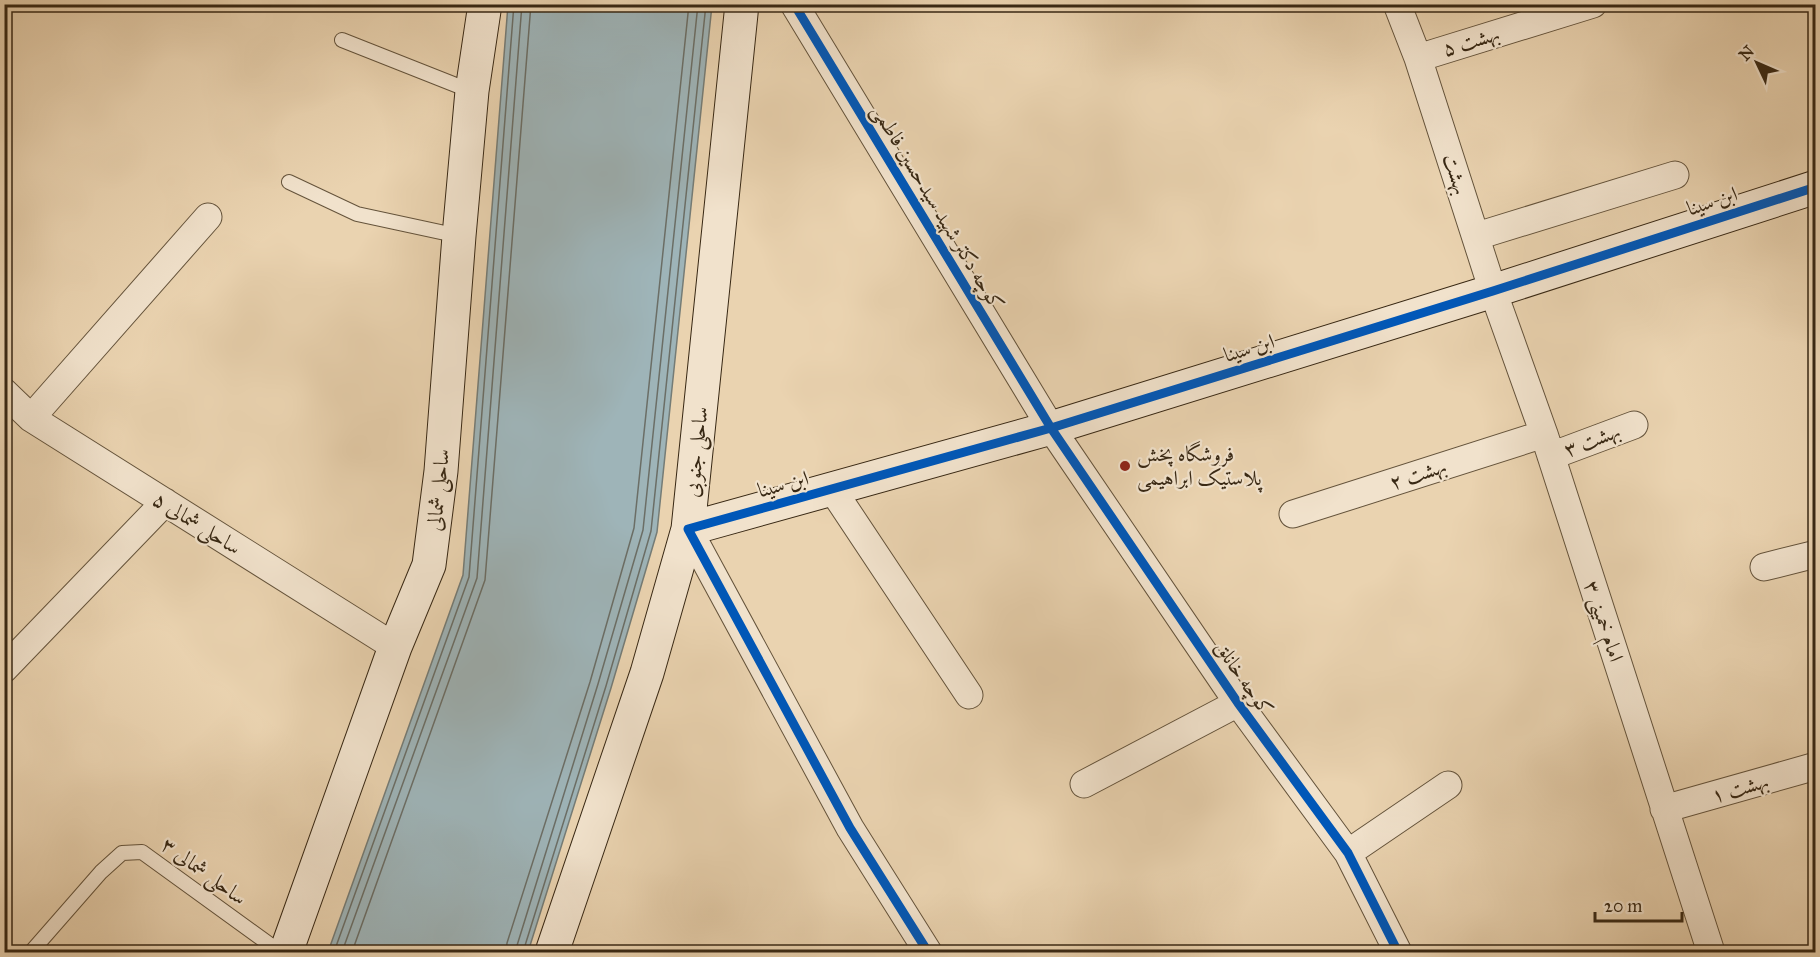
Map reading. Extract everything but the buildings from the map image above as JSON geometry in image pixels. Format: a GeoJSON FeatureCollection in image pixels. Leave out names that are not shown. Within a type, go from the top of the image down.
{"type":"FeatureCollection","features":[{"type":"Feature","properties":{"kind":"street","name":"ساحلی شمالی"},"geometry":{"type":"LineString","coordinates":[[286,952],[395,647],[429,565],[441,471],[472,91],[485,4]]}},
{"type":"Feature","properties":{"kind":"street","name":"ساحلی جنوبی"},"geometry":{"type":"LineString","coordinates":[[552,952],[647,674],[688,529],[742,4]]}},
{"type":"Feature","properties":{"kind":"street","name":"کوچه دکتر شهید سیدحسین فاطمی"},"geometry":{"type":"LineString","coordinates":[[794,4],[1051,428]]}},
{"type":"Feature","properties":{"kind":"street","name":"بهشت"},"geometry":{"type":"LineString","coordinates":[[1397,4],[1418,58],[1493,291]]}},
{"type":"Feature","properties":{"kind":"street","name":"بهشت ۵"},"geometry":{"type":"LineString","coordinates":[[1418,58],[1593,4]]}},
{"type":"Feature","properties":{"kind":"street"},"geometry":{"type":"LineString","coordinates":[[1477,236],[1675,175]]}},
{"type":"Feature","properties":{"kind":"street","name":"ابن سینا"},"geometry":{"type":"LineString","coordinates":[[688,529],[1051,428],[1493,291],[1815,187]]}},
{"type":"Feature","properties":{"kind":"street"},"geometry":{"type":"LineString","coordinates":[[14,408],[208,217]]}},
{"type":"Feature","properties":{"kind":"street","name":"امام خمینی ۳"},"geometry":{"type":"LineString","coordinates":[[1493,291],[1547,445],[1711,952]]}},
{"type":"Feature","properties":{"kind":"street","name":"ساحلی شمالی ۵"},"geometry":{"type":"LineString","coordinates":[[14,408],[395,647]]}},
{"type":"Feature","properties":{"kind":"street","name":"بهشت ۳"},"geometry":{"type":"LineString","coordinates":[[1547,445],[1634,424]]}},
{"type":"Feature","properties":{"kind":"street","name":"کوچه خانلق"},"geometry":{"type":"LineString","coordinates":[[1051,428],[1238,703],[1348,853],[1398,952]]}},
{"type":"Feature","properties":{"kind":"street","name":"بهشت ۲"},"geometry":{"type":"LineString","coordinates":[[1293,514],[1547,445]]}},
{"type":"Feature","properties":{"kind":"street"},"geometry":{"type":"LineString","coordinates":[[832,489],[969,695]]}},
{"type":"Feature","properties":{"kind":"street"},"geometry":{"type":"LineString","coordinates":[[4,669],[165,502]]}},
{"type":"Feature","properties":{"kind":"street"},"geometry":{"type":"LineString","coordinates":[[688,529],[850,828],[928,952]]}},
{"type":"Feature","properties":{"kind":"street"},"geometry":{"type":"LineString","coordinates":[[1764,567],[1815,554]]}},
{"type":"Feature","properties":{"kind":"street"},"geometry":{"type":"LineString","coordinates":[[1084,784],[1238,703]]}},
{"type":"Feature","properties":{"kind":"street","name":"بهشت ۱"},"geometry":{"type":"LineString","coordinates":[[1664,809],[1815,766]]}},
{"type":"Feature","properties":{"kind":"street"},"geometry":{"type":"LineString","coordinates":[[1348,853],[1448,785]]}},
{"type":"Feature","properties":{"kind":"lane"},"geometry":{"type":"LineString","coordinates":[[342,40],[472,91]]}},
{"type":"Feature","properties":{"kind":"lane"},"geometry":{"type":"LineString","coordinates":[[289,182],[357,214],[459,236]]}},
{"type":"Feature","properties":{"kind":"lane","name":"ساحلی شمالی ۳"},"geometry":{"type":"LineString","coordinates":[[31,952],[122,853],[142,852],[280,952]]}},
{"type":"Feature","properties":{"kind":"water"},"geometry":{"type":"Polygon","coordinates":[[[508,5],[712,5],[657,532],[611,688],[528,952],[328,952],[463,575],[508,5]]]}},
{"type":"Feature","properties":{"kind":"cycle path"},"geometry":{"type":"LineString","coordinates":[[794,4],[1051,428],[1238,703],[1348,853],[1398,952]]}},
{"type":"Feature","properties":{"kind":"cycle path"},"geometry":{"type":"LineString","coordinates":[[928,952],[850,828],[688,529],[1051,428],[1493,291],[1816,187]]}},
{"type":"Feature","properties":{"kind":"place","name":"فروشگاه پخش پلاستیک ابراهیمی"},"geometry":{"type":"Point","coordinates":[1125,466]}}]}
